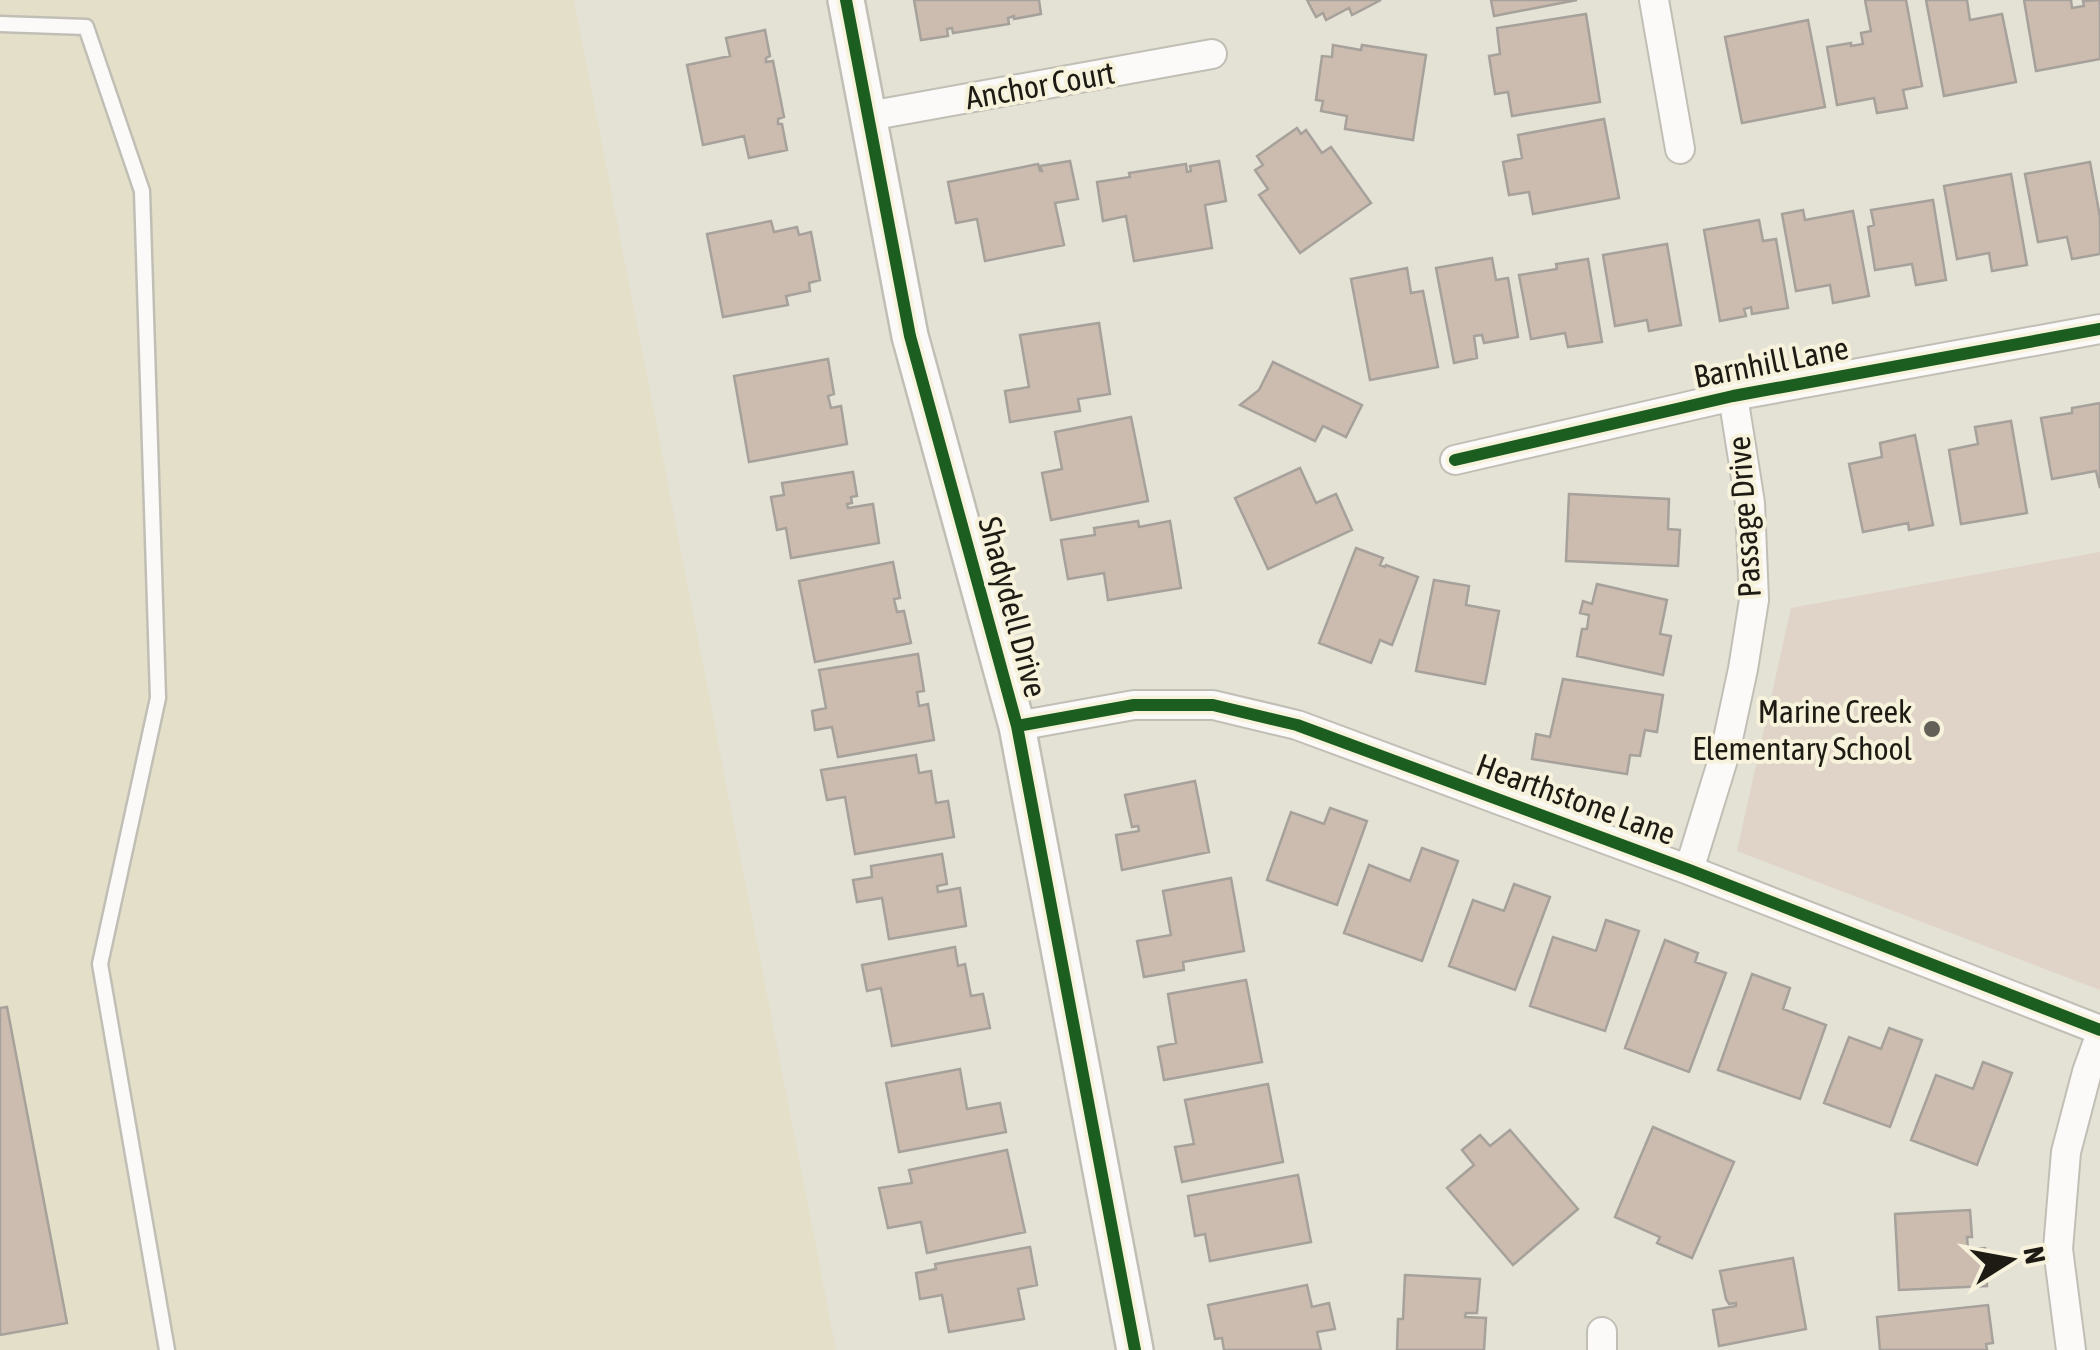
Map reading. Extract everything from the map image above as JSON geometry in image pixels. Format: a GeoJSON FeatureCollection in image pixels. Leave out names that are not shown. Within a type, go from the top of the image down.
{"type":"FeatureCollection","features":[{"type":"Feature","properties":{"kind":"street","name":"Shadydell Drive"},"geometry":{"type":"LineString","coordinates":[[846,0],[910,336],[1016,726],[1135,1350]]}},
{"type":"Feature","properties":{"kind":"street"},"geometry":{"type":"LineString","coordinates":[[1654,0],[1680,150]]}},
{"type":"Feature","properties":{"kind":"street","name":"Anchor Court"},"geometry":{"type":"LineString","coordinates":[[868,116],[1212,54]]}},
{"type":"Feature","properties":{"kind":"street","name":"Barnhill Lane"},"geometry":{"type":"LineString","coordinates":[[1455,460],[1733,396],[2100,329]]}},
{"type":"Feature","properties":{"kind":"street","name":"Passage Drive"},"geometry":{"type":"LineString","coordinates":[[1689,870],[1725,753],[1754,600],[1750,503],[1733,396]]}},
{"type":"Feature","properties":{"kind":"street","name":"Hearthstone Lane"},"geometry":{"type":"LineString","coordinates":[[1016,726],[1134,704],[1213,705],[1298,725],[1689,870],[2100,1033]]}},
{"type":"Feature","properties":{"kind":"street"},"geometry":{"type":"LineString","coordinates":[[2070,1350],[2058,1249],[2066,1152],[2100,1033]]}},
{"type":"Feature","properties":{"kind":"lane"},"geometry":{"type":"LineString","coordinates":[[0,24],[86,27],[142,191],[158,698],[100,964],[167,1350]]}},
{"type":"Feature","properties":{"kind":"shaded area"},"geometry":{"type":"Polygon","coordinates":[[[0,0],[574,0],[836,1350],[0,1350],[0,0]]]}},
{"type":"Feature","properties":{"kind":"shaded area","name":"Marine Creek Elementary School"},"geometry":{"type":"Polygon","coordinates":[[[2100,552],[2100,990],[1737,851],[1791,608],[2100,552]]]}},
{"type":"Feature","properties":{"kind":"building"},"geometry":{"type":"Polygon","coordinates":[[[914,0],[1039,0],[1041,14],[1014,16],[1008,18],[1009,24],[953,33],[952,28],[947,29],[948,36],[921,40],[914,0]]]}},
{"type":"Feature","properties":{"kind":"building"},"geometry":{"type":"Polygon","coordinates":[[[1307,0],[1381,0],[1352,15],[1349,8],[1326,20],[1323,13],[1316,17],[1307,0]]]}},
{"type":"Feature","properties":{"kind":"building"},"geometry":{"type":"Polygon","coordinates":[[[1491,0],[1577,0],[1494,16],[1491,0]]]}},
{"type":"Feature","properties":{"kind":"building"},"geometry":{"type":"Polygon","coordinates":[[[1865,0],[1906,0],[1922,86],[1903,90],[1907,108],[1877,113],[1874,98],[1837,105],[1827,47],[1863,44],[1861,33],[1871,31],[1865,0]]]}},
{"type":"Feature","properties":{"kind":"building"},"geometry":{"type":"Polygon","coordinates":[[[1926,0],[1967,0],[1970,20],[2002,14],[2016,82],[1944,96],[1926,0]]]}},
{"type":"Feature","properties":{"kind":"building"},"geometry":{"type":"Polygon","coordinates":[[[2024,0],[2071,0],[2072,8],[2084,6],[2083,1],[2100,0],[2100,59],[2036,71],[2024,0]]]}},
{"type":"Feature","properties":{"kind":"building"},"geometry":{"type":"Polygon","coordinates":[[[1586,14],[1600,102],[1512,116],[1508,92],[1495,94],[1489,56],[1500,54],[1497,28],[1586,14]]]}},
{"type":"Feature","properties":{"kind":"building"},"geometry":{"type":"Polygon","coordinates":[[[1808,20],[1825,107],[1742,123],[1725,37],[1808,20]]]}},
{"type":"Feature","properties":{"kind":"building"},"geometry":{"type":"Polygon","coordinates":[[[765,30],[770,56],[766,62],[773,61],[784,117],[778,119],[778,124],[782,124],[787,150],[749,158],[744,136],[703,145],[687,65],[730,56],[726,38],[765,30]]]}},
{"type":"Feature","properties":{"kind":"building"},"geometry":{"type":"Polygon","coordinates":[[[1333,45],[1361,50],[1362,45],[1426,55],[1413,140],[1345,129],[1347,116],[1321,111],[1323,101],[1316,100],[1322,56],[1332,57],[1333,45]]]}},
{"type":"Feature","properties":{"kind":"building"},"geometry":{"type":"Polygon","coordinates":[[[1604,119],[1619,198],[1533,214],[1529,192],[1509,195],[1503,162],[1522,158],[1518,135],[1604,119]]]}},
{"type":"Feature","properties":{"kind":"building"},"geometry":{"type":"Polygon","coordinates":[[[1297,128],[1301,134],[1306,130],[1322,153],[1331,147],[1371,203],[1300,253],[1259,195],[1268,189],[1255,170],[1263,165],[1257,156],[1297,128]]]}},
{"type":"Feature","properties":{"kind":"building"},"geometry":{"type":"Polygon","coordinates":[[[1070,161],[1078,199],[1055,203],[1064,245],[985,261],[977,219],[956,223],[948,182],[1038,164],[1042,171],[1040,166],[1070,161]]]}},
{"type":"Feature","properties":{"kind":"building"},"geometry":{"type":"Polygon","coordinates":[[[1219,161],[1226,201],[1205,205],[1212,248],[1134,261],[1126,216],[1103,221],[1097,182],[1186,164],[1187,172],[1191,171],[1190,166],[1219,161]]]}},
{"type":"Feature","properties":{"kind":"building"},"geometry":{"type":"Polygon","coordinates":[[[2090,162],[2100,217],[2100,254],[2072,259],[2067,237],[2038,242],[2025,174],[2090,162]]]}},
{"type":"Feature","properties":{"kind":"building"},"geometry":{"type":"Polygon","coordinates":[[[2011,174],[2027,265],[1992,271],[1989,253],[1957,259],[1944,186],[2011,174]]]}},
{"type":"Feature","properties":{"kind":"building"},"geometry":{"type":"Polygon","coordinates":[[[1933,200],[1946,280],[1916,285],[1912,264],[1875,270],[1868,227],[1874,225],[1871,210],[1933,200]]]}},
{"type":"Feature","properties":{"kind":"building"},"geometry":{"type":"Polygon","coordinates":[[[1803,210],[1805,220],[1853,211],[1869,296],[1833,303],[1830,285],[1796,291],[1782,214],[1803,210]]]}},
{"type":"Feature","properties":{"kind":"building"},"geometry":{"type":"Polygon","coordinates":[[[1759,220],[1763,241],[1776,239],[1788,308],[1752,314],[1751,307],[1744,309],[1746,316],[1720,321],[1704,230],[1759,220]]]}},
{"type":"Feature","properties":{"kind":"building"},"geometry":{"type":"Polygon","coordinates":[[[771,221],[774,232],[797,227],[799,235],[811,232],[820,280],[809,283],[810,291],[786,296],[788,305],[723,317],[707,234],[771,221]]]}},
{"type":"Feature","properties":{"kind":"building"},"geometry":{"type":"Polygon","coordinates":[[[1667,244],[1681,325],[1649,331],[1647,320],[1615,326],[1603,255],[1667,244]]]}},
{"type":"Feature","properties":{"kind":"building"},"geometry":{"type":"Polygon","coordinates":[[[1492,258],[1496,280],[1508,278],[1518,337],[1484,343],[1482,335],[1474,336],[1477,358],[1454,363],[1436,268],[1492,258]]]}},
{"type":"Feature","properties":{"kind":"building"},"geometry":{"type":"Polygon","coordinates":[[[1588,259],[1602,342],[1568,347],[1565,333],[1531,339],[1519,275],[1588,259]]]}},
{"type":"Feature","properties":{"kind":"building"},"geometry":{"type":"Polygon","coordinates":[[[1407,268],[1411,293],[1423,291],[1438,367],[1370,380],[1351,279],[1407,268]]]}},
{"type":"Feature","properties":{"kind":"building"},"geometry":{"type":"Polygon","coordinates":[[[1099,323],[1110,394],[1078,399],[1080,411],[1010,422],[1005,391],[1029,387],[1020,335],[1099,323]]]}},
{"type":"Feature","properties":{"kind":"building"},"geometry":{"type":"Polygon","coordinates":[[[828,359],[834,394],[828,396],[831,408],[841,406],[847,444],[749,462],[734,376],[828,359]]]}},
{"type":"Feature","properties":{"kind":"building"},"geometry":{"type":"Polygon","coordinates":[[[1273,362],[1362,405],[1346,437],[1323,426],[1315,441],[1240,405],[1259,390],[1273,362]]]}},
{"type":"Feature","properties":{"kind":"building"},"geometry":{"type":"Polygon","coordinates":[[[2100,403],[2100,488],[2096,471],[2052,479],[2041,418],[2100,403]]]}},
{"type":"Feature","properties":{"kind":"building"},"geometry":{"type":"Polygon","coordinates":[[[1131,417],[1148,501],[1051,520],[1042,473],[1062,469],[1055,432],[1131,417]]]}},
{"type":"Feature","properties":{"kind":"building"},"geometry":{"type":"Polygon","coordinates":[[[2011,421],[2027,513],[1961,524],[1949,450],[1978,444],[1975,427],[2011,421]]]}},
{"type":"Feature","properties":{"kind":"building"},"geometry":{"type":"Polygon","coordinates":[[[1915,435],[1933,525],[1909,530],[1908,523],[1863,532],[1849,464],[1882,457],[1880,443],[1915,435]]]}},
{"type":"Feature","properties":{"kind":"building"},"geometry":{"type":"Polygon","coordinates":[[[1300,468],[1316,503],[1336,494],[1352,530],[1268,569],[1235,498],[1300,468]]]}},
{"type":"Feature","properties":{"kind":"building"},"geometry":{"type":"Polygon","coordinates":[[[853,472],[857,496],[851,497],[848,508],[873,504],[879,543],[791,558],[786,528],[777,530],[771,497],[784,495],[782,483],[853,472]]]}},
{"type":"Feature","properties":{"kind":"building"},"geometry":{"type":"Polygon","coordinates":[[[1569,494],[1669,499],[1668,529],[1680,530],[1678,566],[1566,561],[1569,494]]]}},
{"type":"Feature","properties":{"kind":"building"},"geometry":{"type":"Polygon","coordinates":[[[1138,521],[1139,527],[1170,521],[1181,588],[1108,600],[1104,573],[1068,579],[1061,540],[1095,535],[1094,528],[1138,521]]]}},
{"type":"Feature","properties":{"kind":"building"},"geometry":{"type":"Polygon","coordinates":[[[1356,548],[1383,558],[1380,565],[1418,577],[1392,645],[1380,640],[1371,663],[1319,643],[1356,548]]]}},
{"type":"Feature","properties":{"kind":"building"},"geometry":{"type":"Polygon","coordinates":[[[893,562],[900,598],[894,599],[897,612],[904,611],[911,643],[815,662],[799,581],[893,562]]]}},
{"type":"Feature","properties":{"kind":"building"},"geometry":{"type":"Polygon","coordinates":[[[1434,580],[1469,586],[1466,605],[1499,611],[1485,684],[1416,671],[1434,580]]]}},
{"type":"Feature","properties":{"kind":"building"},"geometry":{"type":"Polygon","coordinates":[[[1597,584],[1667,600],[1660,634],[1671,636],[1663,675],[1577,656],[1589,615],[1580,613],[1583,601],[1592,604],[1597,584]]]}},
{"type":"Feature","properties":{"kind":"building"},"geometry":{"type":"Polygon","coordinates":[[[918,654],[924,691],[917,692],[919,706],[928,704],[934,740],[838,757],[832,727],[815,730],[812,711],[826,708],[819,670],[918,654]]]}},
{"type":"Feature","properties":{"kind":"building"},"geometry":{"type":"Polygon","coordinates":[[[1563,679],[1663,695],[1657,732],[1645,730],[1640,756],[1630,755],[1627,774],[1532,759],[1536,734],[1550,737],[1563,679]]]}},
{"type":"Feature","properties":{"kind":"building"},"geometry":{"type":"Polygon","coordinates":[[[916,755],[919,773],[931,771],[936,803],[948,801],[954,837],[855,854],[845,797],[827,800],[821,770],[916,755]]]}},
{"type":"Feature","properties":{"kind":"building"},"geometry":{"type":"Polygon","coordinates":[[[1195,781],[1209,852],[1122,870],[1116,835],[1139,831],[1138,826],[1132,827],[1125,795],[1195,781]]]}},
{"type":"Feature","properties":{"kind":"building"},"geometry":{"type":"Polygon","coordinates":[[[1330,808],[1367,821],[1337,905],[1267,880],[1291,812],[1324,824],[1330,808]]]}},
{"type":"Feature","properties":{"kind":"building"},"geometry":{"type":"Polygon","coordinates":[[[1422,848],[1458,861],[1422,961],[1344,933],[1369,865],[1410,881],[1422,848]]]}},
{"type":"Feature","properties":{"kind":"building"},"geometry":{"type":"Polygon","coordinates":[[[942,854],[947,884],[937,886],[938,892],[960,888],[966,926],[889,939],[882,898],[857,902],[853,880],[872,877],[871,866],[942,854]]]}},
{"type":"Feature","properties":{"kind":"building"},"geometry":{"type":"Polygon","coordinates":[[[1231,878],[1244,951],[1183,962],[1184,970],[1144,977],[1137,941],[1171,935],[1163,891],[1231,878]]]}},
{"type":"Feature","properties":{"kind":"building"},"geometry":{"type":"Polygon","coordinates":[[[1514,884],[1550,897],[1515,990],[1449,966],[1473,900],[1504,911],[1514,884]]]}},
{"type":"Feature","properties":{"kind":"building"},"geometry":{"type":"Polygon","coordinates":[[[1606,920],[1639,931],[1605,1031],[1530,1006],[1553,937],[1596,951],[1606,920]]]}},
{"type":"Feature","properties":{"kind":"building"},"geometry":{"type":"Polygon","coordinates":[[[1665,940],[1698,953],[1695,962],[1726,973],[1689,1072],[1625,1048],[1665,940]]]}},
{"type":"Feature","properties":{"kind":"building"},"geometry":{"type":"Polygon","coordinates":[[[955,947],[958,966],[965,964],[971,996],[983,994],[990,1028],[892,1046],[881,988],[867,991],[862,965],[955,947]]]}},
{"type":"Feature","properties":{"kind":"building"},"geometry":{"type":"Polygon","coordinates":[[[1752,974],[1790,988],[1783,1009],[1826,1025],[1800,1099],[1718,1070],[1752,974]]]}},
{"type":"Feature","properties":{"kind":"building"},"geometry":{"type":"Polygon","coordinates":[[[1246,980],[1262,1062],[1164,1080],[1158,1047],[1176,1043],[1168,994],[1246,980]]]}},
{"type":"Feature","properties":{"kind":"building"},"geometry":{"type":"Polygon","coordinates":[[[7,1007],[67,1323],[0,1335],[0,1008],[7,1007]]]}},
{"type":"Feature","properties":{"kind":"building"},"geometry":{"type":"Polygon","coordinates":[[[1889,1028],[1922,1040],[1890,1127],[1824,1103],[1849,1037],[1881,1049],[1889,1028]]]}},
{"type":"Feature","properties":{"kind":"building"},"geometry":{"type":"Polygon","coordinates":[[[1983,1062],[2012,1073],[1977,1165],[1911,1140],[1936,1075],[1973,1089],[1983,1062]]]}},
{"type":"Feature","properties":{"kind":"building"},"geometry":{"type":"Polygon","coordinates":[[[960,1069],[967,1109],[1000,1103],[1006,1132],[899,1152],[886,1083],[960,1069]]]}},
{"type":"Feature","properties":{"kind":"building"},"geometry":{"type":"Polygon","coordinates":[[[1268,1084],[1283,1162],[1182,1182],[1175,1147],[1194,1144],[1185,1100],[1268,1084]]]}},
{"type":"Feature","properties":{"kind":"building"},"geometry":{"type":"Polygon","coordinates":[[[1653,1127],[1734,1162],[1692,1258],[1657,1243],[1660,1237],[1615,1217],[1653,1127]]]}},
{"type":"Feature","properties":{"kind":"building"},"geometry":{"type":"Polygon","coordinates":[[[1510,1130],[1578,1209],[1513,1265],[1447,1188],[1474,1165],[1462,1150],[1480,1135],[1490,1146],[1510,1130]]]}},
{"type":"Feature","properties":{"kind":"building"},"geometry":{"type":"Polygon","coordinates":[[[1007,1150],[1025,1232],[927,1253],[921,1222],[888,1228],[879,1188],[912,1183],[909,1170],[1007,1150]]]}},
{"type":"Feature","properties":{"kind":"building"},"geometry":{"type":"Polygon","coordinates":[[[1298,1175],[1311,1242],[1210,1261],[1205,1234],[1195,1236],[1188,1196],[1298,1175]]]}},
{"type":"Feature","properties":{"kind":"building"},"geometry":{"type":"Polygon","coordinates":[[[1970,1210],[1972,1237],[1967,1237],[1968,1249],[1985,1248],[1987,1286],[1899,1290],[1895,1214],[1970,1210]]]}},
{"type":"Feature","properties":{"kind":"building"},"geometry":{"type":"Polygon","coordinates":[[[1030,1247],[1037,1285],[1018,1289],[1024,1319],[949,1332],[942,1295],[920,1299],[916,1273],[936,1269],[935,1264],[1030,1247]]]}},
{"type":"Feature","properties":{"kind":"building"},"geometry":{"type":"Polygon","coordinates":[[[1793,1258],[1806,1329],[1719,1346],[1713,1310],[1736,1306],[1726,1299],[1720,1271],[1793,1258]]]}},
{"type":"Feature","properties":{"kind":"building"},"geometry":{"type":"Polygon","coordinates":[[[1405,1275],[1480,1279],[1477,1313],[1466,1313],[1465,1317],[1486,1318],[1484,1350],[1397,1350],[1405,1275]]]}},
{"type":"Feature","properties":{"kind":"building"},"geometry":{"type":"Polygon","coordinates":[[[1307,1285],[1312,1307],[1329,1303],[1335,1329],[1317,1332],[1321,1350],[1224,1350],[1222,1338],[1215,1339],[1208,1305],[1307,1285]]]}},
{"type":"Feature","properties":{"kind":"building"},"geometry":{"type":"Polygon","coordinates":[[[1988,1305],[1993,1343],[1986,1344],[1987,1350],[1880,1350],[1877,1317],[1988,1305]]]}},
{"type":"Feature","properties":{"kind":"cycle path"},"geometry":{"type":"LineString","coordinates":[[846,0],[910,336],[1017,726],[1135,1350]]}},
{"type":"Feature","properties":{"kind":"cycle path"},"geometry":{"type":"LineString","coordinates":[[1455,460],[1733,396],[2100,329]]}},
{"type":"Feature","properties":{"kind":"cycle path"},"geometry":{"type":"LineString","coordinates":[[1017,726],[1134,705],[1213,705],[1297,725],[1689,870],[2100,1030]]}},
{"type":"Feature","properties":{"kind":"place","name":"Marine Creek Elementary School"},"geometry":{"type":"Point","coordinates":[1932,729]}}]}
